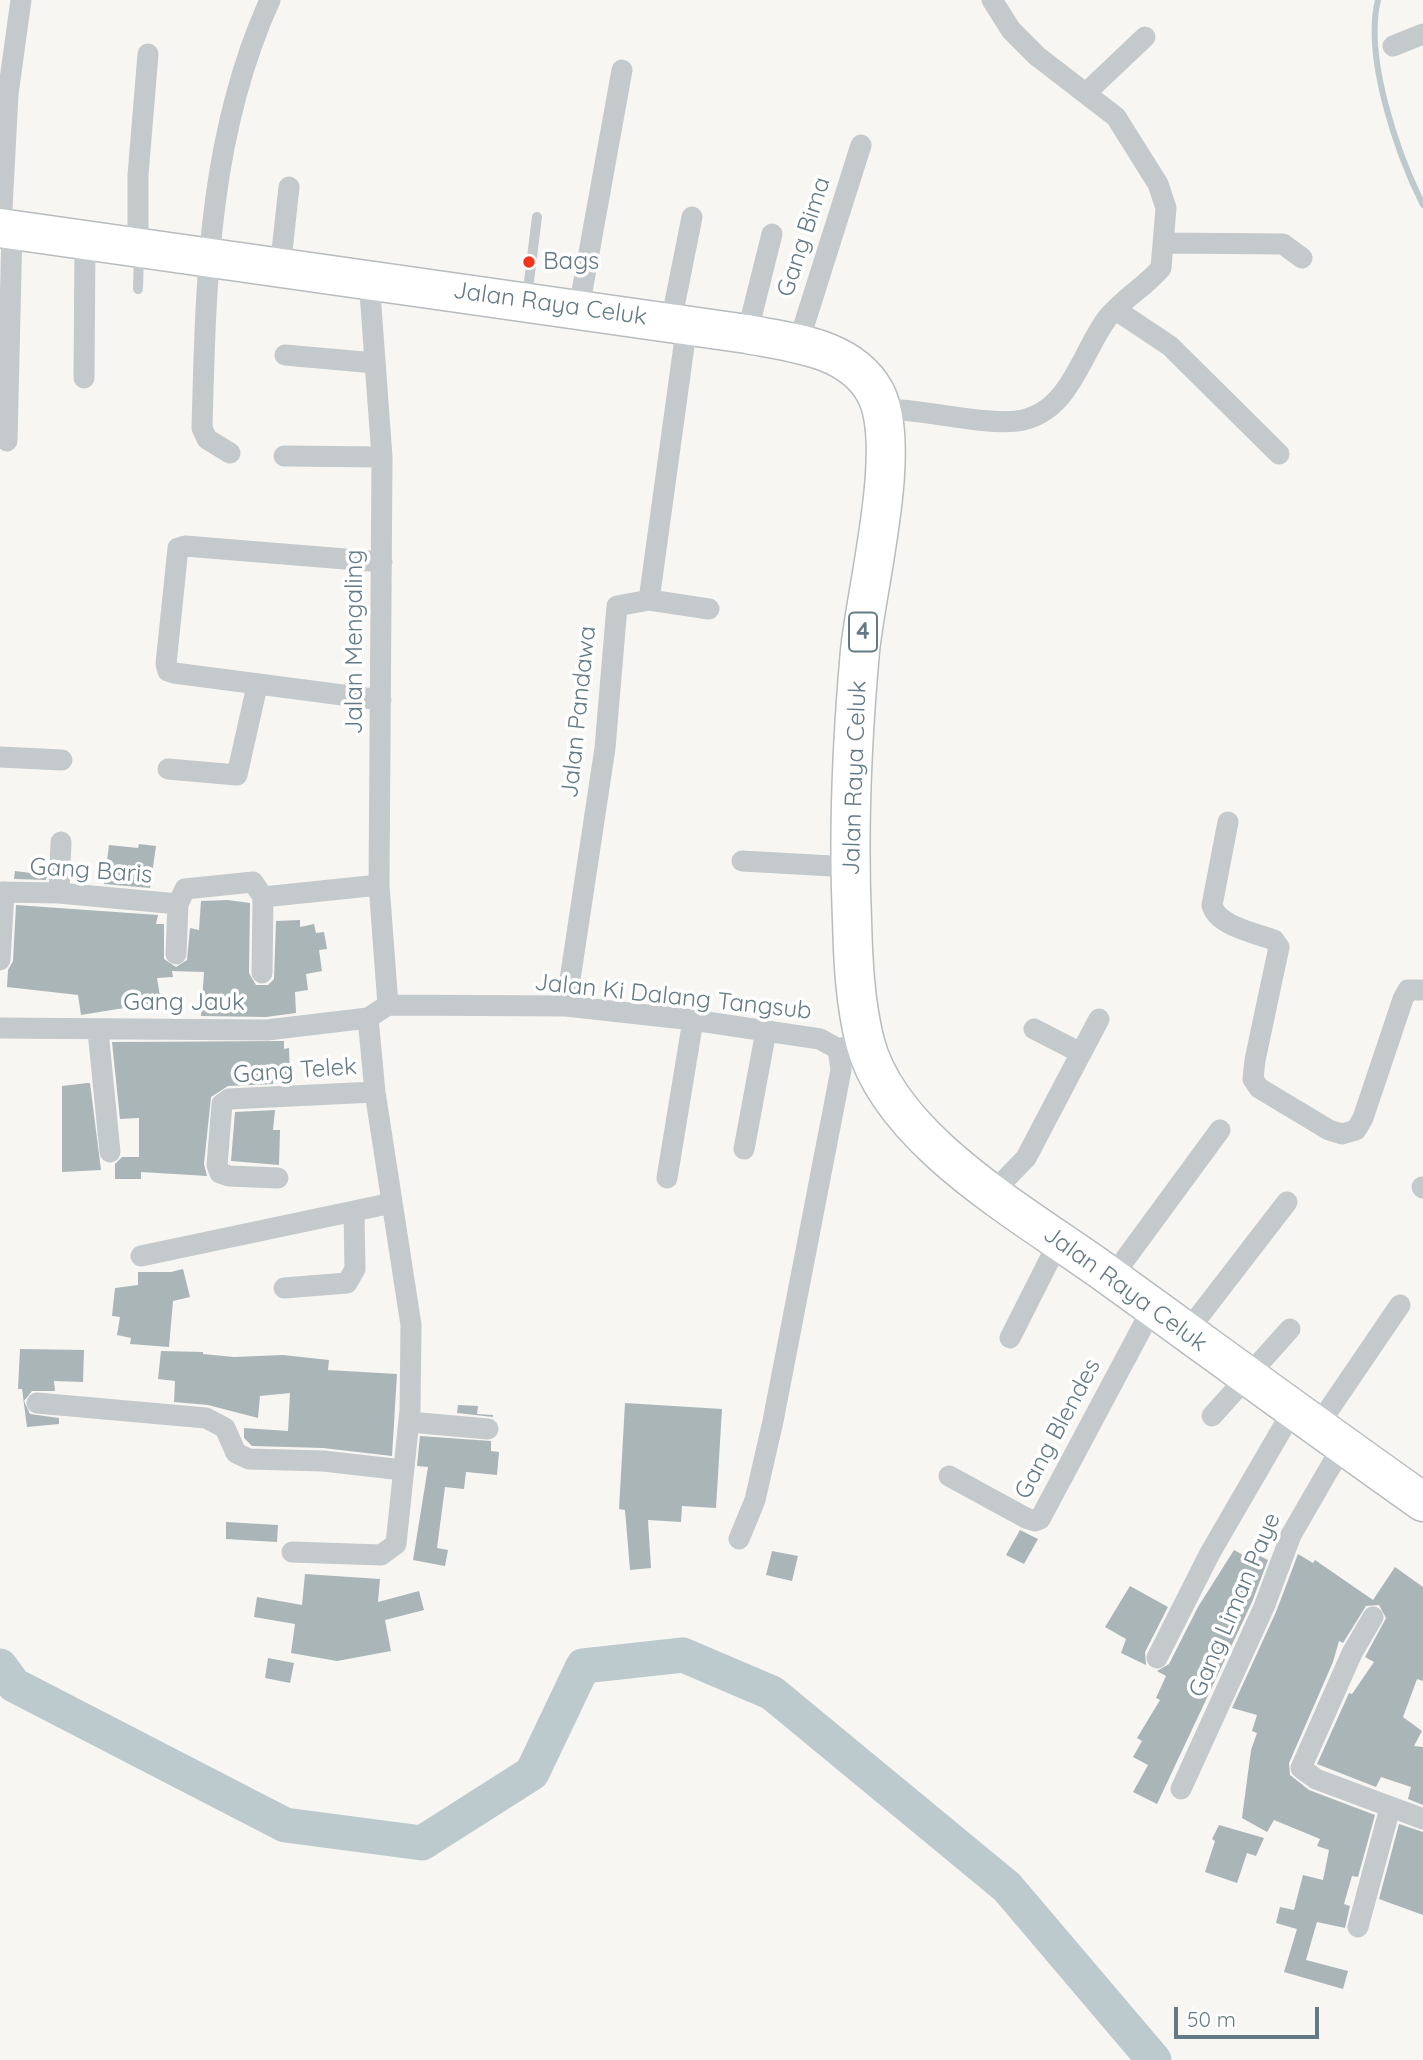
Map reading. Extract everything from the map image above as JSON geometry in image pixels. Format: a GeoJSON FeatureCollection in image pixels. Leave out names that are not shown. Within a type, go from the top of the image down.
{"type":"FeatureCollection","features":[{"type":"Feature","properties":{"kind":"highway","name":"Jalan Raya Celuk"},"geometry":{"type":"LineString","coordinates":[[4,228],[280,269],[528,292],[579,308],[798,344],[835,355],[857,369],[873,389],[883,409],[886,444],[860,648],[850,867],[853,961],[851,1046],[878,1076],[893,1101],[923,1136],[992,1194],[1112,1277],[1152,1309],[1423,1502]]}},
{"type":"Feature","properties":{"kind":"street"},"geometry":{"type":"LineString","coordinates":[[8,441],[4,228],[8,94],[21,0]]}},
{"type":"Feature","properties":{"kind":"street"},"geometry":{"type":"LineString","coordinates":[[230,453],[207,439],[202,428],[207,257],[229,124],[255,36],[270,0]]}},
{"type":"Feature","properties":{"kind":"street"},"geometry":{"type":"LineString","coordinates":[[883,409],[915,409],[1000,421],[1033,418],[1070,385],[1106,321],[1161,268],[1166,208],[1158,184],[1116,117],[1037,56],[1011,30],[992,0]]}},
{"type":"Feature","properties":{"kind":"street"},"geometry":{"type":"LineString","coordinates":[[1393,46],[1423,34]]}},
{"type":"Feature","properties":{"kind":"street"},"geometry":{"type":"LineString","coordinates":[[1087,92],[1145,37]]}},
{"type":"Feature","properties":{"kind":"street"},"geometry":{"type":"LineString","coordinates":[[138,246],[138,175],[148,54]]}},
{"type":"Feature","properties":{"kind":"street"},"geometry":{"type":"LineString","coordinates":[[579,308],[622,70]]}},
{"type":"Feature","properties":{"kind":"street","name":"Gang Bima"},"geometry":{"type":"LineString","coordinates":[[798,344],[861,145]]}},
{"type":"Feature","properties":{"kind":"street"},"geometry":{"type":"LineString","coordinates":[[280,269],[289,187]]}},
{"type":"Feature","properties":{"kind":"street"},"geometry":{"type":"LineString","coordinates":[[692,217],[649,600],[709,609]]}},
{"type":"Feature","properties":{"kind":"street"},"geometry":{"type":"LineString","coordinates":[[747,334],[772,234]]}},
{"type":"Feature","properties":{"kind":"street"},"geometry":{"type":"LineString","coordinates":[[84,378],[85,240]]}},
{"type":"Feature","properties":{"kind":"street"},"geometry":{"type":"LineString","coordinates":[[1164,243],[1283,244],[1303,258]]}},
{"type":"Feature","properties":{"kind":"street","name":"Jalan Mengaling"},"geometry":{"type":"LineString","coordinates":[[369,279],[382,457],[379,886],[388,1005]]}},
{"type":"Feature","properties":{"kind":"street"},"geometry":{"type":"LineString","coordinates":[[1116,310],[1170,346],[1279,454]]}},
{"type":"Feature","properties":{"kind":"street"},"geometry":{"type":"LineString","coordinates":[[285,355],[375,363]]}},
{"type":"Feature","properties":{"kind":"street"},"geometry":{"type":"LineString","coordinates":[[284,456],[382,457]]}},
{"type":"Feature","properties":{"kind":"street"},"geometry":{"type":"LineString","coordinates":[[381,700],[257,686],[168,671],[178,548],[185,546],[382,562]]}},
{"type":"Feature","properties":{"kind":"street","name":"Jalan Pandawa"},"geometry":{"type":"LineString","coordinates":[[566,1006],[605,748],[617,609],[628,602],[649,600]]}},
{"type":"Feature","properties":{"kind":"street"},"geometry":{"type":"LineString","coordinates":[[169,769],[237,775],[257,686]]}},
{"type":"Feature","properties":{"kind":"street"},"geometry":{"type":"LineString","coordinates":[[0,757],[62,760]]}},
{"type":"Feature","properties":{"kind":"street"},"geometry":{"type":"LineString","coordinates":[[1228,822],[1212,905],[1214,912],[1221,918],[1274,940],[1279,947],[1255,1060],[1253,1079],[1259,1088],[1329,1130],[1342,1134],[1356,1130],[1363,1118],[1403,999],[1408,990],[1423,990]]}},
{"type":"Feature","properties":{"kind":"street"},"geometry":{"type":"LineString","coordinates":[[59,893],[61,842]]}},
{"type":"Feature","properties":{"kind":"street"},"geometry":{"type":"LineString","coordinates":[[742,861],[850,867]]}},
{"type":"Feature","properties":{"kind":"street","name":"Gang Baris"},"geometry":{"type":"LineString","coordinates":[[176,954],[178,904],[189,887],[249,881],[258,885],[264,897]]}},
{"type":"Feature","properties":{"kind":"street"},"geometry":{"type":"LineString","coordinates":[[262,973],[264,897],[379,886]]}},
{"type":"Feature","properties":{"kind":"street"},"geometry":{"type":"LineString","coordinates":[[0,961],[2,892]]}},
{"type":"Feature","properties":{"kind":"street","name":"Gang Baris"},"geometry":{"type":"LineString","coordinates":[[2,892],[59,893],[178,904]]}},
{"type":"Feature","properties":{"kind":"street"},"geometry":{"type":"LineString","coordinates":[[292,1552],[374,1556],[391,1550],[396,1544],[409,1422],[411,1325],[375,1092],[368,1018],[388,1005]]}},
{"type":"Feature","properties":{"kind":"street","name":"Jalan Ki Dalang Tangsub"},"geometry":{"type":"LineString","coordinates":[[388,1005],[566,1006],[693,1020],[851,1046]]}},
{"type":"Feature","properties":{"kind":"street","name":"Gang Jauk"},"geometry":{"type":"LineString","coordinates":[[0,1028],[98,1031],[138,1027],[267,1030],[368,1018]]}},
{"type":"Feature","properties":{"kind":"street"},"geometry":{"type":"LineString","coordinates":[[992,1194],[1026,1158],[1079,1052],[1099,1019]]}},
{"type":"Feature","properties":{"kind":"street"},"geometry":{"type":"LineString","coordinates":[[667,1178],[693,1020]]}},
{"type":"Feature","properties":{"kind":"street"},"geometry":{"type":"LineString","coordinates":[[1034,1030],[1079,1052]]}},
{"type":"Feature","properties":{"kind":"street"},"geometry":{"type":"LineString","coordinates":[[98,1031],[110,1152]]}},
{"type":"Feature","properties":{"kind":"street"},"geometry":{"type":"LineString","coordinates":[[744,1149],[766,1031]]}},
{"type":"Feature","properties":{"kind":"street"},"geometry":{"type":"LineString","coordinates":[[739,1539],[755,1500],[841,1070],[851,1046]]}},
{"type":"Feature","properties":{"kind":"street","name":"Gang Telek"},"geometry":{"type":"LineString","coordinates":[[278,1178],[229,1177],[220,1173],[217,1165],[222,1104],[229,1099],[375,1092]]}},
{"type":"Feature","properties":{"kind":"street"},"geometry":{"type":"LineString","coordinates":[[1112,1277],[1220,1130]]}},
{"type":"Feature","properties":{"kind":"street"},"geometry":{"type":"LineString","coordinates":[[1186,1332],[1287,1202]]}},
{"type":"Feature","properties":{"kind":"street"},"geometry":{"type":"LineString","coordinates":[[141,1256],[392,1203]]}},
{"type":"Feature","properties":{"kind":"street"},"geometry":{"type":"LineString","coordinates":[[284,1288],[347,1283],[355,1269],[354,1213]]}},
{"type":"Feature","properties":{"kind":"street"},"geometry":{"type":"LineString","coordinates":[[1010,1338],[1059,1241]]}},
{"type":"Feature","properties":{"kind":"street"},"geometry":{"type":"LineString","coordinates":[[1157,1658],[1223,1531],[1318,1427],[1400,1305]]}},
{"type":"Feature","properties":{"kind":"street","name":"Gang Blendes"},"geometry":{"type":"LineString","coordinates":[[948,1476],[1026,1518],[1035,1521],[1040,1519],[1152,1309]]}},
{"type":"Feature","properties":{"kind":"street"},"geometry":{"type":"LineString","coordinates":[[1212,1416],[1290,1329]]}},
{"type":"Feature","properties":{"kind":"street"},"geometry":{"type":"LineString","coordinates":[[37,1403],[206,1418],[225,1428],[236,1453],[249,1458],[323,1461],[403,1470]]}},
{"type":"Feature","properties":{"kind":"street"},"geometry":{"type":"LineString","coordinates":[[409,1422],[488,1429]]}},
{"type":"Feature","properties":{"kind":"street","name":"Gang Liman Paye"},"geometry":{"type":"LineString","coordinates":[[1181,1789],[1264,1607],[1291,1535],[1318,1427]]}},
{"type":"Feature","properties":{"kind":"street"},"geometry":{"type":"LineString","coordinates":[[1373,1618],[1352,1654],[1301,1768],[1307,1776],[1423,1819]]}},
{"type":"Feature","properties":{"kind":"street"},"geometry":{"type":"LineString","coordinates":[[1358,1927],[1390,1808]]}},
{"type":"Feature","properties":{"kind":"lane"},"geometry":{"type":"LineString","coordinates":[[528,292],[537,217]]}},
{"type":"Feature","properties":{"kind":"lane"},"geometry":{"type":"LineString","coordinates":[[138,246],[138,289]]}},
{"type":"Feature","properties":{"kind":"building"},"geometry":{"type":"Polygon","coordinates":[[[139,844],[156,846],[150,888],[104,884],[109,845],[138,848],[139,844]]]}},
{"type":"Feature","properties":{"kind":"building"},"geometry":{"type":"Polygon","coordinates":[[[15,871],[47,875],[46,880],[14,879],[15,871]]]}},
{"type":"Feature","properties":{"kind":"building"},"geometry":{"type":"Polygon","coordinates":[[[228,900],[250,903],[249,973],[256,985],[268,985],[274,979],[276,921],[300,920],[300,927],[314,924],[316,933],[324,932],[327,949],[319,950],[322,971],[306,974],[308,990],[295,992],[296,1013],[266,1017],[201,1016],[204,972],[172,971],[173,977],[157,978],[161,1002],[81,1015],[78,995],[7,987],[8,970],[13,961],[16,905],[158,915],[156,924],[164,924],[164,959],[176,967],[187,960],[190,928],[199,930],[201,901],[228,900]]]}},
{"type":"Feature","properties":{"kind":"building"},"geometry":{"type":"Polygon","coordinates":[[[284,1041],[284,1049],[289,1048],[290,1077],[274,1078],[273,1084],[228,1086],[211,1097],[204,1164],[207,1176],[141,1172],[141,1179],[115,1179],[115,1164],[122,1157],[139,1157],[139,1118],[120,1119],[112,1042],[284,1041]]]}},
{"type":"Feature","properties":{"kind":"building"},"geometry":{"type":"Polygon","coordinates":[[[90,1083],[101,1170],[62,1172],[62,1086],[90,1083]]]}},
{"type":"Feature","properties":{"kind":"building"},"geometry":{"type":"Polygon","coordinates":[[[275,1110],[273,1130],[280,1130],[279,1165],[231,1161],[235,1112],[275,1110]]]}},
{"type":"Feature","properties":{"kind":"building"},"geometry":{"type":"Polygon","coordinates":[[[183,1269],[190,1297],[173,1301],[169,1347],[130,1344],[131,1338],[117,1335],[120,1317],[112,1316],[115,1288],[138,1285],[138,1272],[171,1272],[183,1269]]]}},
{"type":"Feature","properties":{"kind":"building"},"geometry":{"type":"Polygon","coordinates":[[[20,1349],[84,1350],[83,1382],[54,1381],[55,1391],[32,1391],[24,1401],[30,1414],[59,1418],[59,1424],[27,1427],[22,1389],[18,1389],[20,1349]]]}},
{"type":"Feature","properties":{"kind":"building"},"geometry":{"type":"Polygon","coordinates":[[[161,1351],[203,1352],[234,1357],[283,1355],[329,1360],[328,1370],[397,1374],[392,1456],[323,1448],[252,1446],[244,1438],[244,1428],[288,1431],[290,1393],[260,1396],[258,1418],[208,1405],[174,1402],[175,1381],[158,1379],[161,1351]]]}},
{"type":"Feature","properties":{"kind":"building"},"geometry":{"type":"Polygon","coordinates":[[[625,1403],[722,1409],[716,1508],[682,1506],[681,1522],[648,1520],[651,1568],[630,1570],[625,1510],[619,1509],[625,1403]]]}},
{"type":"Feature","properties":{"kind":"building"},"geometry":{"type":"Polygon","coordinates":[[[458,1405],[478,1406],[477,1414],[493,1417],[457,1413],[458,1405]]]}},
{"type":"Feature","properties":{"kind":"building"},"geometry":{"type":"Polygon","coordinates":[[[420,1436],[491,1441],[491,1451],[499,1452],[497,1475],[466,1472],[464,1489],[445,1487],[437,1548],[448,1550],[445,1566],[413,1560],[428,1467],[417,1466],[420,1436]]]}},
{"type":"Feature","properties":{"kind":"building"},"geometry":{"type":"Polygon","coordinates":[[[226,1522],[278,1525],[277,1542],[226,1539],[226,1522]]]}},
{"type":"Feature","properties":{"kind":"building"},"geometry":{"type":"Polygon","coordinates":[[[1020,1530],[1038,1539],[1024,1564],[1006,1555],[1020,1530]]]}},
{"type":"Feature","properties":{"kind":"building"},"geometry":{"type":"Polygon","coordinates":[[[1234,1550],[1245,1556],[1248,1550],[1268,1560],[1252,1602],[1157,1804],[1133,1792],[1148,1765],[1133,1757],[1142,1741],[1137,1738],[1160,1700],[1156,1698],[1166,1676],[1157,1671],[1169,1664],[1198,1607],[1234,1550]]]}},
{"type":"Feature","properties":{"kind":"building"},"geometry":{"type":"Polygon","coordinates":[[[772,1551],[798,1556],[792,1581],[766,1575],[772,1551]]]}},
{"type":"Feature","properties":{"kind":"building"},"geometry":{"type":"Polygon","coordinates":[[[1298,1554],[1313,1563],[1315,1560],[1373,1600],[1395,1567],[1423,1587],[1423,1681],[1417,1679],[1403,1717],[1422,1731],[1414,1746],[1423,1747],[1423,1805],[1408,1799],[1411,1787],[1381,1777],[1376,1787],[1317,1764],[1349,1693],[1352,1694],[1374,1662],[1365,1657],[1386,1618],[1379,1605],[1366,1606],[1343,1643],[1339,1641],[1333,1662],[1289,1763],[1290,1775],[1309,1790],[1375,1815],[1358,1877],[1352,1876],[1344,1904],[1350,1906],[1345,1928],[1317,1922],[1306,1960],[1348,1971],[1343,1989],[1284,1972],[1297,1929],[1276,1923],[1280,1907],[1294,1910],[1303,1875],[1323,1880],[1329,1850],[1317,1846],[1320,1839],[1274,1820],[1267,1832],[1242,1818],[1251,1750],[1257,1733],[1252,1731],[1257,1715],[1232,1708],[1276,1612],[1298,1554]]]}},
{"type":"Feature","properties":{"kind":"building"},"geometry":{"type":"Polygon","coordinates":[[[305,1574],[380,1579],[378,1602],[419,1591],[424,1610],[385,1620],[391,1651],[337,1661],[291,1653],[295,1624],[254,1617],[257,1597],[302,1605],[305,1574]]]}},
{"type":"Feature","properties":{"kind":"building"},"geometry":{"type":"Polygon","coordinates":[[[1130,1586],[1168,1607],[1145,1652],[1146,1665],[1121,1653],[1126,1639],[1105,1627],[1130,1586]]]}},
{"type":"Feature","properties":{"kind":"building"},"geometry":{"type":"Polygon","coordinates":[[[268,1658],[294,1663],[290,1683],[265,1678],[268,1658]]]}},
{"type":"Feature","properties":{"kind":"building"},"geometry":{"type":"Polygon","coordinates":[[[1399,1824],[1423,1832],[1423,1915],[1379,1899],[1399,1824]]]}},
{"type":"Feature","properties":{"kind":"building"},"geometry":{"type":"Polygon","coordinates":[[[1219,1825],[1264,1838],[1256,1856],[1247,1853],[1237,1883],[1205,1872],[1215,1841],[1212,1839],[1219,1825]]]}},
{"type":"Feature","properties":{"kind":"waterway"},"geometry":{"type":"LineString","coordinates":[[1378,0],[1375,49],[1379,76],[1403,159],[1423,205]]}},
{"type":"Feature","properties":{"kind":"waterway"},"geometry":{"type":"LineString","coordinates":[[0,1666],[14,1685],[285,1825],[422,1843],[532,1773],[583,1666],[683,1655],[772,1693],[1007,1887],[1154,2060]]}},
{"type":"Feature","properties":{"kind":"place","name":"Bags"},"geometry":{"type":"Point","coordinates":[529,262]}}]}
